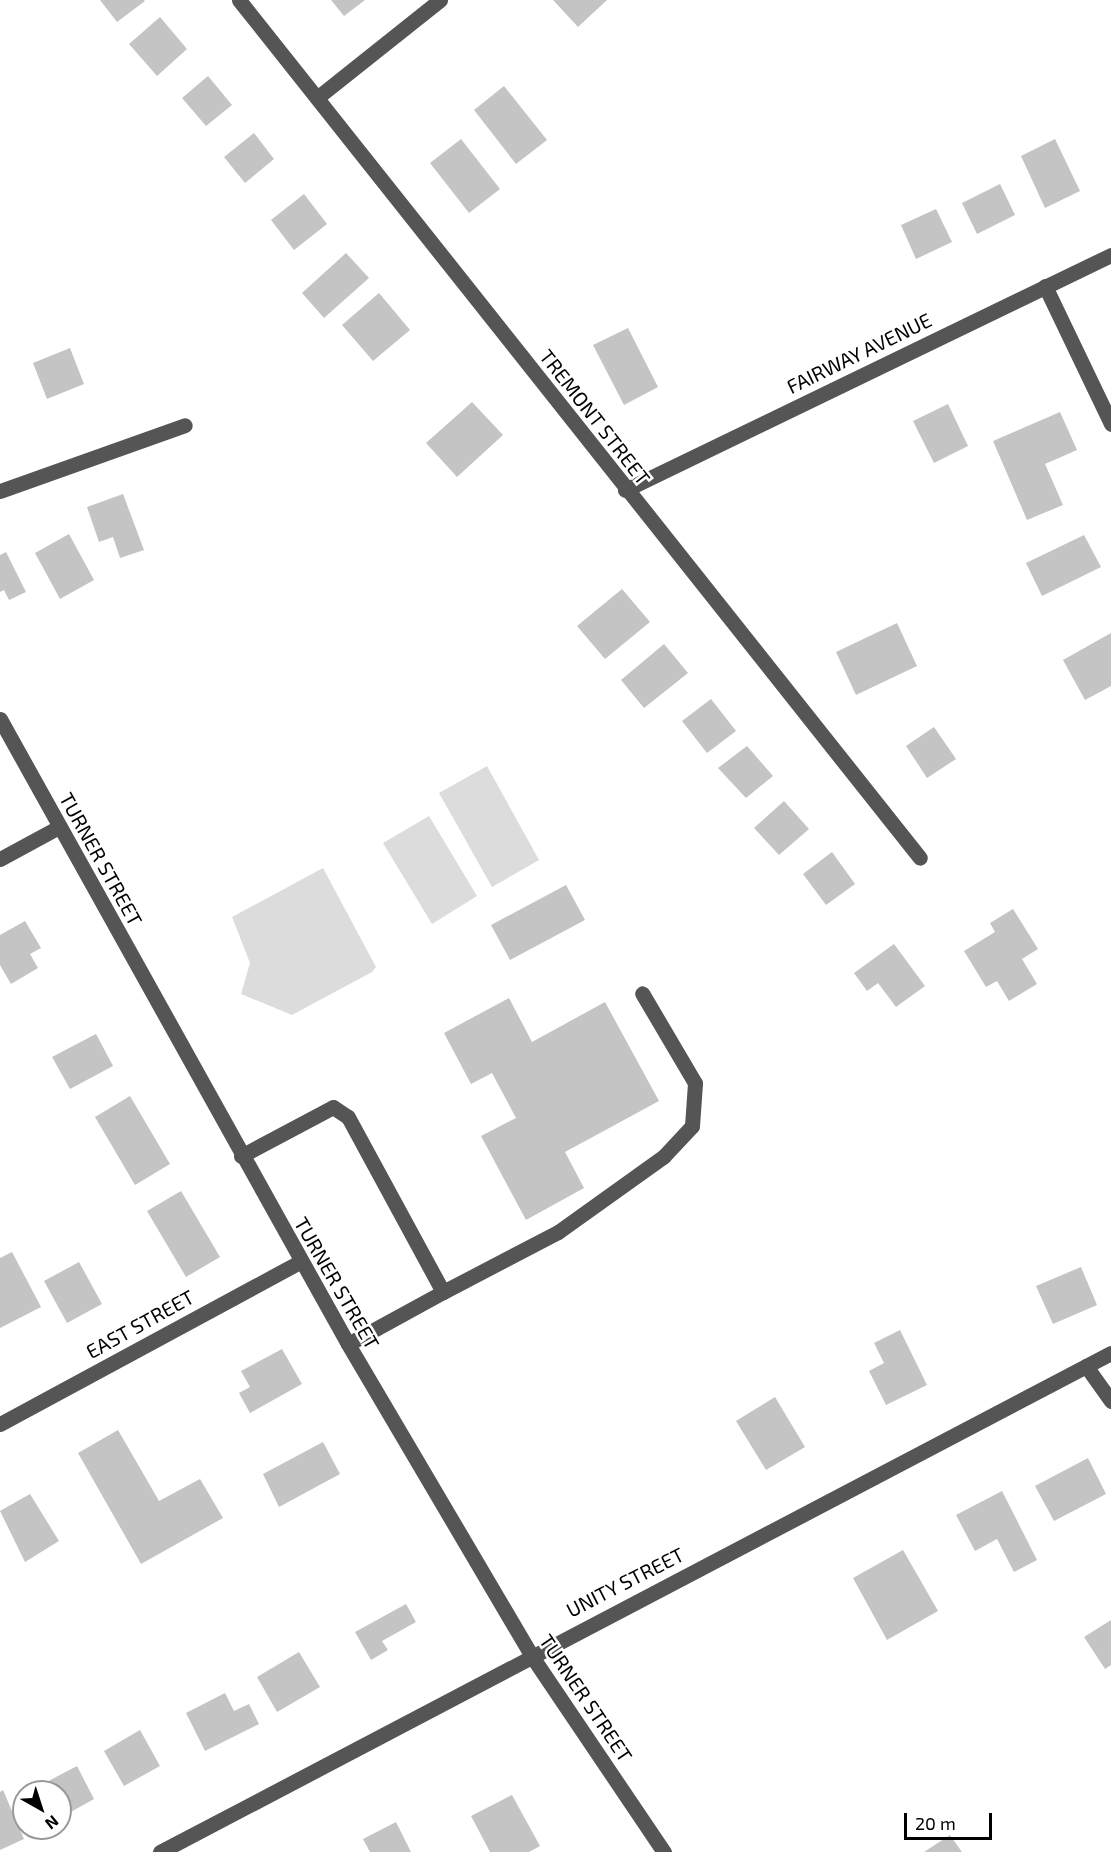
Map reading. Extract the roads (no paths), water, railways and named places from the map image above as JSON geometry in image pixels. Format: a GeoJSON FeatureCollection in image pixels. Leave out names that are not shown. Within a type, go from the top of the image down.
{"type":"FeatureCollection","features":[{"type":"Feature","properties":{"kind":"street","name":"TREMONT STREET"},"geometry":{"type":"LineString","coordinates":[[239,0],[625,490],[920,858]]}},
{"type":"Feature","properties":{"kind":"street"},"geometry":{"type":"LineString","coordinates":[[318,98],[440,0]]}},
{"type":"Feature","properties":{"kind":"street","name":"FAIRWAY AVENUE"},"geometry":{"type":"LineString","coordinates":[[625,490],[1111,255]]}},
{"type":"Feature","properties":{"kind":"street"},"geometry":{"type":"LineString","coordinates":[[1045,286],[1111,424]]}},
{"type":"Feature","properties":{"kind":"street"},"geometry":{"type":"LineString","coordinates":[[0,491],[185,424]]}},
{"type":"Feature","properties":{"kind":"street","name":"TURNER STREET"},"geometry":{"type":"LineString","coordinates":[[0,719],[300,1262],[348,1344],[531,1655],[664,1852]]}},
{"type":"Feature","properties":{"kind":"street"},"geometry":{"type":"LineString","coordinates":[[0,859],[59,827]]}},
{"type":"Feature","properties":{"kind":"street"},"geometry":{"type":"LineString","coordinates":[[348,1344],[558,1232],[664,1156],[692,1126],[695,1083],[642,993]]}},
{"type":"Feature","properties":{"kind":"street"},"geometry":{"type":"LineString","coordinates":[[241,1156],[320,1112],[343,1110],[443,1292]]}},
{"type":"Feature","properties":{"kind":"street","name":"EAST STREET"},"geometry":{"type":"LineString","coordinates":[[0,1424],[300,1262]]}},
{"type":"Feature","properties":{"kind":"street","name":"UNITY STREET"},"geometry":{"type":"LineString","coordinates":[[160,1852],[531,1655],[1111,1353]]}},
{"type":"Feature","properties":{"kind":"street"},"geometry":{"type":"LineString","coordinates":[[1086,1366],[1111,1401]]}}]}
